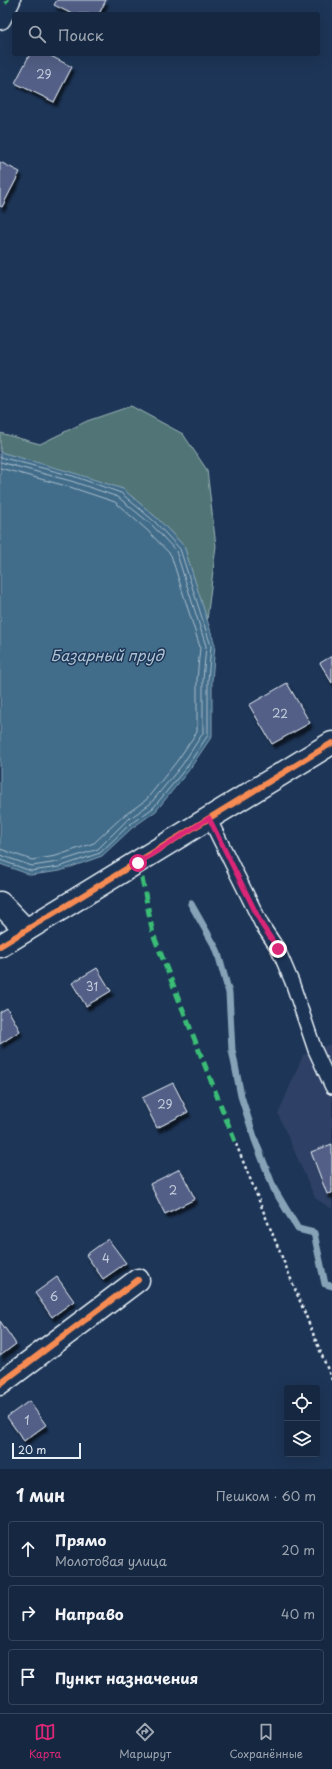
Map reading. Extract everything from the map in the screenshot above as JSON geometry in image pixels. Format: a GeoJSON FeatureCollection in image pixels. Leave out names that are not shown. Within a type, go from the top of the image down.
{"type":"FeatureCollection","features":[{"type":"Feature","properties":{"kind":"street"},"geometry":{"type":"LineString","coordinates":[[0,18],[9,0]]}},
{"type":"Feature","properties":{"kind":"street"},"geometry":{"type":"LineString","coordinates":[[0,946],[332,743]]}},
{"type":"Feature","properties":{"kind":"street"},"geometry":{"type":"LineString","coordinates":[[0,903],[26,930]]}},
{"type":"Feature","properties":{"kind":"street"},"geometry":{"type":"LineString","coordinates":[[0,1384],[138,1280]]}},
{"type":"Feature","properties":{"kind":"lane"},"geometry":{"type":"LineString","coordinates":[[209,818],[262,925],[278,949],[292,982],[315,1050],[332,1087]]}},
{"type":"Feature","properties":{"kind":"path"},"geometry":{"type":"LineString","coordinates":[[236,1144],[332,1380]]}},
{"type":"Feature","properties":{"kind":"shaded area"},"geometry":{"type":"Polygon","coordinates":[[[332,1043],[332,1209],[315,1198],[278,1114],[303,1055],[332,1043]]]}},
{"type":"Feature","properties":{"kind":"green space"},"geometry":{"type":"Polygon","coordinates":[[[131,406],[183,434],[207,470],[216,546],[207,620],[184,546],[158,519],[123,489],[0,452],[0,433],[40,444],[87,421],[131,406]]]}},
{"type":"Feature","properties":{"kind":"water","name":"Базарный пруд"},"geometry":{"type":"Polygon","coordinates":[[[0,452],[74,473],[123,489],[158,519],[184,546],[215,645],[212,681],[212,736],[189,770],[156,811],[132,828],[102,856],[60,871],[31,875],[0,864],[0,452]]]}},
{"type":"Feature","properties":{"kind":"building"},"geometry":{"type":"Polygon","coordinates":[[[57,0],[106,0],[100,12],[68,12],[54,5],[57,0]]]}},
{"type":"Feature","properties":{"kind":"building"},"geometry":{"type":"Polygon","coordinates":[[[29,56],[51,56],[72,67],[54,102],[15,83],[29,56]]]}},
{"type":"Feature","properties":{"kind":"building"},"geometry":{"type":"Polygon","coordinates":[[[0,162],[20,172],[2,207],[0,206],[0,162]]]}},
{"type":"Feature","properties":{"kind":"building"},"geometry":{"type":"Polygon","coordinates":[[[332,656],[332,683],[320,663],[332,656]]]}},
{"type":"Feature","properties":{"kind":"building"},"geometry":{"type":"Polygon","coordinates":[[[287,683],[310,723],[272,744],[249,705],[287,683]]]}},
{"type":"Feature","properties":{"kind":"building"},"geometry":{"type":"Polygon","coordinates":[[[97,968],[111,991],[86,1006],[72,983],[97,968]]]}},
{"type":"Feature","properties":{"kind":"building"},"geometry":{"type":"Polygon","coordinates":[[[7,1008],[20,1031],[0,1044],[0,1012],[7,1008]]]}},
{"type":"Feature","properties":{"kind":"building"},"geometry":{"type":"Polygon","coordinates":[[[173,1083],[188,1112],[157,1128],[142,1098],[173,1083]]]}},
{"type":"Feature","properties":{"kind":"building"},"geometry":{"type":"Polygon","coordinates":[[[332,1144],[332,1193],[327,1194],[311,1152],[332,1144]]]}},
{"type":"Feature","properties":{"kind":"building"},"geometry":{"type":"Polygon","coordinates":[[[180,1169],[195,1199],[165,1214],[150,1184],[180,1169]]]}},
{"type":"Feature","properties":{"kind":"building"},"geometry":{"type":"Polygon","coordinates":[[[108,1239],[126,1263],[103,1279],[86,1255],[108,1239]]]}},
{"type":"Feature","properties":{"kind":"building"},"geometry":{"type":"Polygon","coordinates":[[[57,1277],[74,1301],[52,1317],[35,1293],[57,1277]]]}},
{"type":"Feature","properties":{"kind":"building"},"geometry":{"type":"Polygon","coordinates":[[[0,1321],[16,1344],[0,1356],[0,1321]]]}},
{"type":"Feature","properties":{"kind":"building"},"geometry":{"type":"Polygon","coordinates":[[[29,1401],[46,1425],[24,1441],[7,1417],[29,1401]]]}},
{"type":"Feature","properties":{"kind":"waterway"},"geometry":{"type":"LineString","coordinates":[[191,904],[217,950],[229,993],[232,1050],[241,1096],[255,1140],[274,1189],[298,1229],[314,1233],[325,1284],[332,1286]]}},
{"type":"Feature","properties":{"kind":"marked path"},"geometry":{"type":"LineString","coordinates":[[139,863],[153,934],[236,1144]]}},
{"type":"Feature","properties":{"kind":"cycle path"},"geometry":{"type":"LineString","coordinates":[[0,946],[332,743]]}},
{"type":"Feature","properties":{"kind":"cycle path"},"geometry":{"type":"LineString","coordinates":[[0,1384],[138,1280]]}},
{"type":"Feature","properties":{"kind":"route"},"geometry":{"type":"LineString","coordinates":[[138,863],[209,818],[262,925],[278,949]]}}]}
